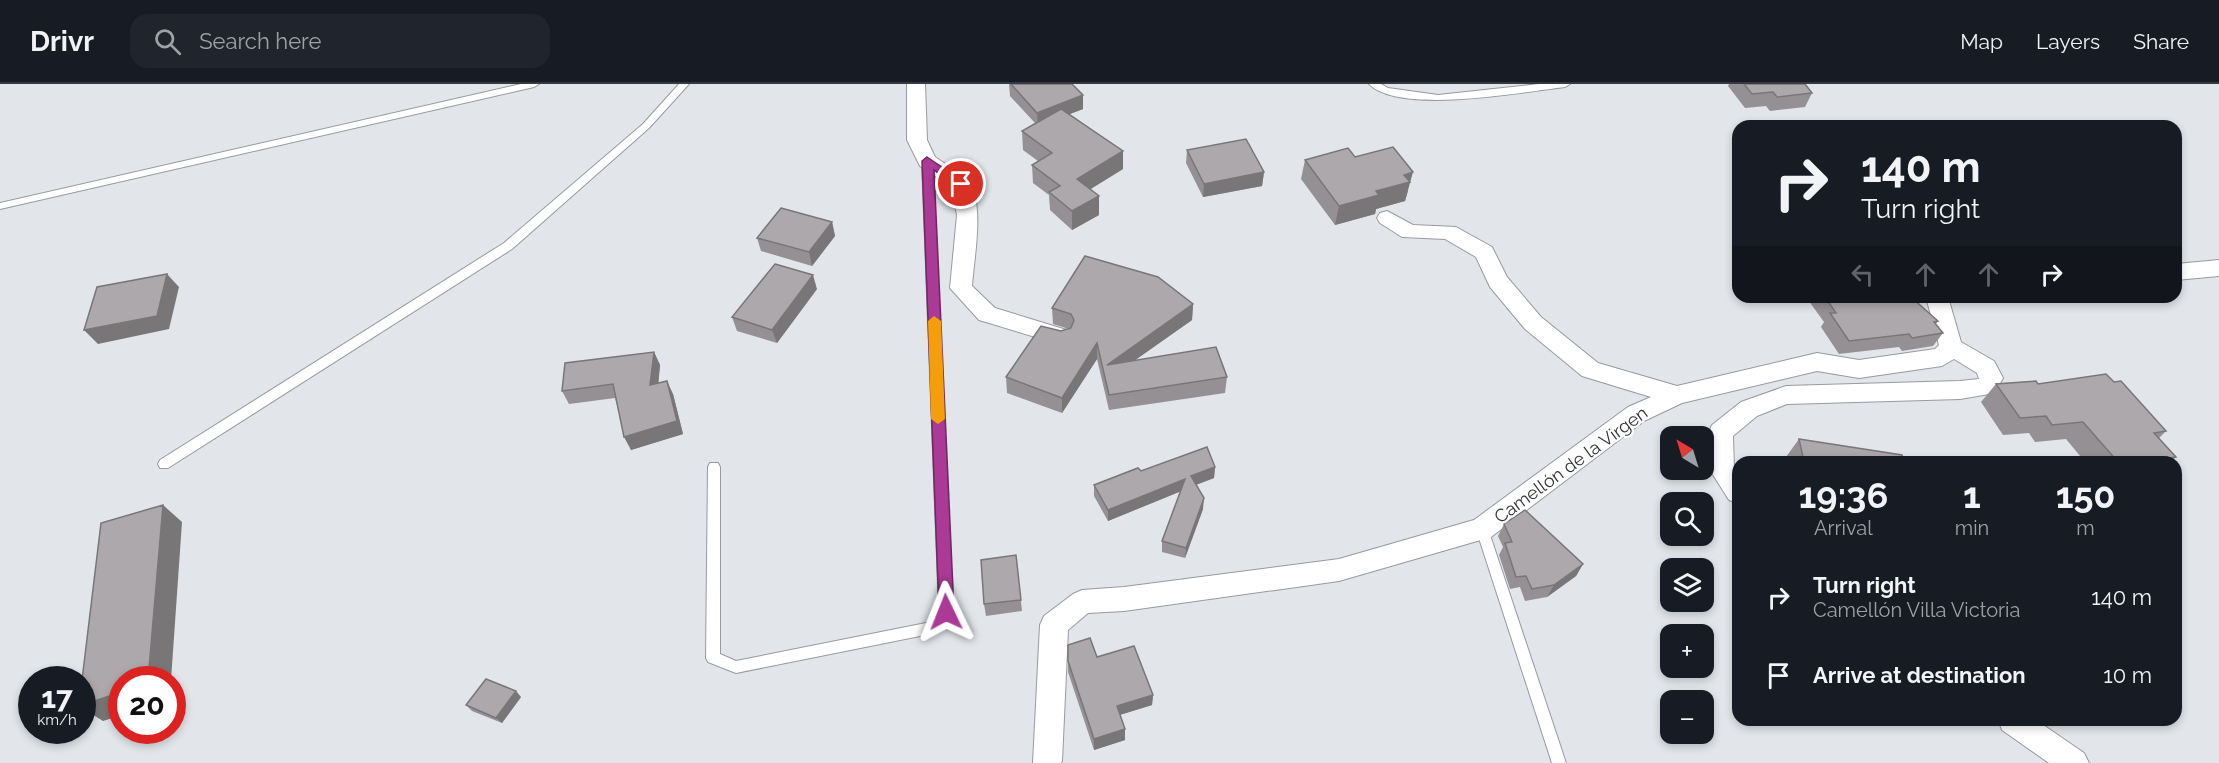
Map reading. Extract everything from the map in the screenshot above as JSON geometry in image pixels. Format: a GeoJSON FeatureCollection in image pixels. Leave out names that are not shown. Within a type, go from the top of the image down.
{"type":"FeatureCollection","features":[{"type":"Feature","properties":{"kind":"street"},"geometry":{"type":"LineString","coordinates":[[916,84],[917,140],[927,161],[961,184],[967,215],[961,288],[987,314],[1062,337]]}},
{"type":"Feature","properties":{"kind":"street"},"geometry":{"type":"LineString","coordinates":[[1387,218],[1409,232],[1449,232],[1484,252],[1498,281],[1533,323],[1590,370],[1677,395]]}},
{"type":"Feature","properties":{"kind":"street"},"geometry":{"type":"LineString","coordinates":[[2182,271],[2219,268]]}},
{"type":"Feature","properties":{"kind":"street"},"geometry":{"type":"LineString","coordinates":[[1732,484],[1722,470],[1721,432],[1749,409],[1786,395],[1960,390],[1987,387],[1991,378],[1986,367],[1951,347],[1944,303]]}},
{"type":"Feature","properties":{"kind":"street","name":"Camellón de la Virgen"},"geometry":{"type":"LineString","coordinates":[[1047,761],[1054,625],[1083,602],[1124,599],[1339,570],[1482,529],[1636,414],[1677,395],[1816,362],[1859,369],[1942,357],[1951,347]]}},
{"type":"Feature","properties":{"kind":"street"},"geometry":{"type":"LineString","coordinates":[[2021,726],[2074,763]]}},
{"type":"Feature","properties":{"kind":"lane"},"geometry":{"type":"LineString","coordinates":[[0,206],[534,84]]}},
{"type":"Feature","properties":{"kind":"lane"},"geometry":{"type":"LineString","coordinates":[[164,464],[508,246],[646,126],[684,84]]}},
{"type":"Feature","properties":{"kind":"lane"},"geometry":{"type":"LineString","coordinates":[[1374,84],[1385,91],[1438,98],[1481,88],[1565,84]]}},
{"type":"Feature","properties":{"kind":"lane"},"geometry":{"type":"LineString","coordinates":[[714,467],[713,658],[736,667],[935,627],[946,612],[927,161]]}},
{"type":"Feature","properties":{"kind":"lane"},"geometry":{"type":"LineString","coordinates":[[1482,529],[1559,763]]}},
{"type":"Feature","properties":{"kind":"building"},"geometry":{"type":"Polygon","coordinates":[[[1011,84],[1072,84],[1083,95],[1037,113],[1011,84]]]}},
{"type":"Feature","properties":{"kind":"building"},"geometry":{"type":"Polygon","coordinates":[[[1744,84],[1805,84],[1812,93],[1777,97],[1773,92],[1752,94],[1744,84]]]}},
{"type":"Feature","properties":{"kind":"building"},"geometry":{"type":"Polygon","coordinates":[[[1061,109],[1123,151],[1077,179],[1099,196],[1072,211],[1049,192],[1060,186],[1032,165],[1052,153],[1022,131],[1061,109]]]}},
{"type":"Feature","properties":{"kind":"building"},"geometry":{"type":"Polygon","coordinates":[[[1246,139],[1264,172],[1204,184],[1187,150],[1246,139]]]}},
{"type":"Feature","properties":{"kind":"building"},"geometry":{"type":"Polygon","coordinates":[[[1393,147],[1413,172],[1404,175],[1410,182],[1376,191],[1379,195],[1339,206],[1305,160],[1348,148],[1355,157],[1393,147]]]}},
{"type":"Feature","properties":{"kind":"building"},"geometry":{"type":"Polygon","coordinates":[[[781,208],[832,222],[809,252],[757,238],[781,208]]]}},
{"type":"Feature","properties":{"kind":"building"},"geometry":{"type":"Polygon","coordinates":[[[1085,256],[1158,277],[1193,304],[1107,365],[1216,347],[1227,377],[1109,395],[1097,343],[1062,398],[1006,377],[1041,326],[1061,331],[1071,328],[1074,320],[1071,314],[1052,308],[1085,256]]]}},
{"type":"Feature","properties":{"kind":"building"},"geometry":{"type":"Polygon","coordinates":[[[775,264],[813,275],[772,330],[732,317],[775,264]]]}},
{"type":"Feature","properties":{"kind":"building"},"geometry":{"type":"Polygon","coordinates":[[[167,274],[157,316],[84,330],[97,287],[167,274]]]}},
{"type":"Feature","properties":{"kind":"building"},"geometry":{"type":"Polygon","coordinates":[[[1829,303],[1918,303],[1938,321],[1934,322],[1943,333],[1912,338],[1909,334],[1849,341],[1830,313],[1836,313],[1829,303]]]}},
{"type":"Feature","properties":{"kind":"building"},"geometry":{"type":"Polygon","coordinates":[[[654,352],[650,385],[667,381],[677,421],[624,437],[613,384],[562,391],[565,363],[654,352]]]}},
{"type":"Feature","properties":{"kind":"building"},"geometry":{"type":"Polygon","coordinates":[[[2106,374],[2114,382],[2121,381],[2166,431],[2154,433],[2175,456],[2113,456],[2083,422],[2052,425],[2046,416],[2020,418],[1996,384],[2036,381],[2038,384],[2106,374]]]}},
{"type":"Feature","properties":{"kind":"building"},"geometry":{"type":"Polygon","coordinates":[[[1799,439],[1902,456],[1803,456],[1799,439]]]}},
{"type":"Feature","properties":{"kind":"building"},"geometry":{"type":"Polygon","coordinates":[[[1207,447],[1215,467],[1191,476],[1204,498],[1186,548],[1162,541],[1185,479],[1108,510],[1094,485],[1138,468],[1141,471],[1207,447]]]}},
{"type":"Feature","properties":{"kind":"building"},"geometry":{"type":"Polygon","coordinates":[[[163,505],[149,666],[108,666],[108,697],[96,700],[96,666],[84,666],[101,523],[163,505]]]}},
{"type":"Feature","properties":{"kind":"building"},"geometry":{"type":"Polygon","coordinates":[[[1525,510],[1583,564],[1554,585],[1532,589],[1526,576],[1516,577],[1505,543],[1512,542],[1504,524],[1525,510]]]}},
{"type":"Feature","properties":{"kind":"building"},"geometry":{"type":"Polygon","coordinates":[[[1016,555],[1021,600],[984,604],[981,560],[1016,555]]]}},
{"type":"Feature","properties":{"kind":"building"},"geometry":{"type":"Polygon","coordinates":[[[1090,638],[1097,657],[1134,646],[1153,695],[1117,706],[1125,729],[1094,739],[1068,661],[1068,645],[1090,638]]]}},
{"type":"Feature","properties":{"kind":"building"},"geometry":{"type":"Polygon","coordinates":[[[486,679],[516,691],[496,718],[466,705],[486,679]]]}},
{"type":"Feature","properties":{"kind":"slow traffic"},"geometry":{"type":"LineString","coordinates":[[934,321],[938,419]]}},
{"type":"Feature","properties":{"kind":"route"},"geometry":{"type":"LineString","coordinates":[[946,612],[927,161],[961,184]]}}]}
